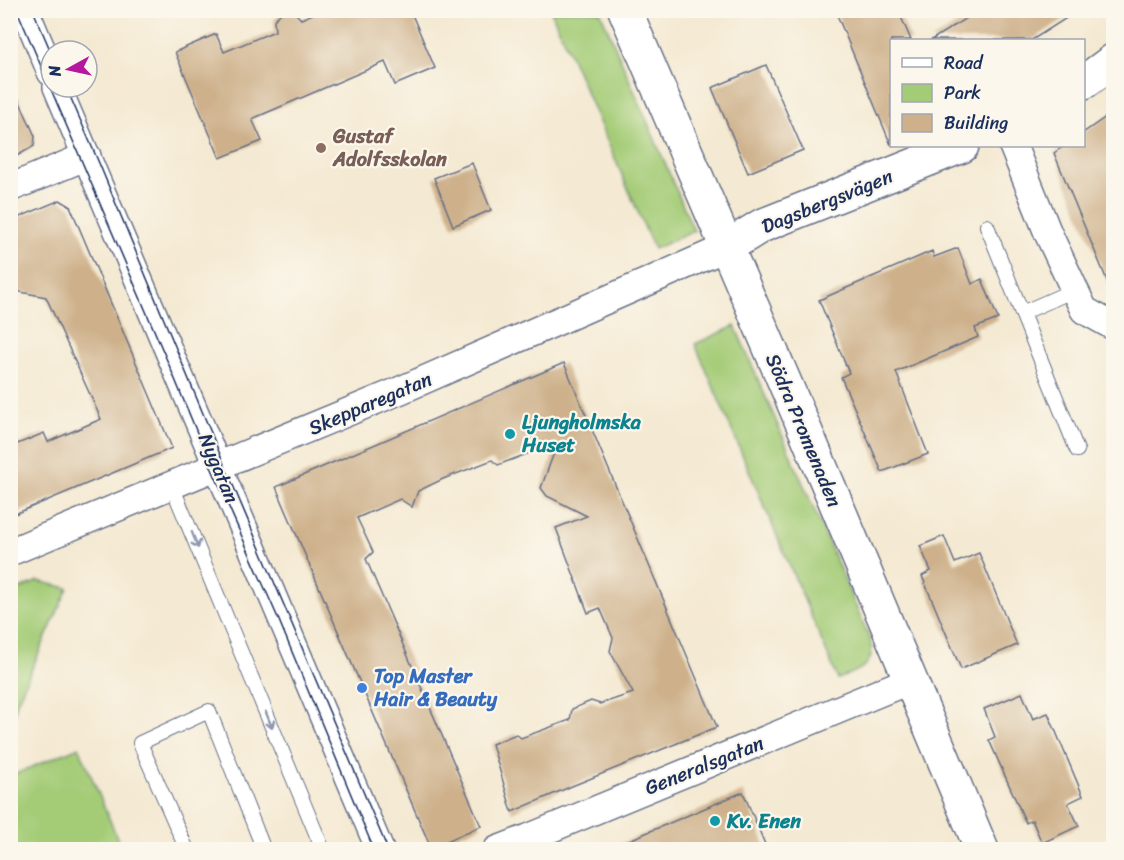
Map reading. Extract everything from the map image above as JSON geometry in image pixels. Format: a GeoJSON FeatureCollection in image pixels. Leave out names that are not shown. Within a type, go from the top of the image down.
{"type":"FeatureCollection","features":[{"type":"Feature","properties":{"kind":"main road","name":"Södra Promenaden"},"geometry":{"type":"LineString","coordinates":[[625,10],[982,849]]}},
{"type":"Feature","properties":{"kind":"main road"},"geometry":{"type":"LineString","coordinates":[[1085,81],[1113,60]]}},
{"type":"Feature","properties":{"kind":"main road","name":"Dagsbergsvägen"},"geometry":{"type":"LineString","coordinates":[[727,247],[761,226],[959,147]]}},
{"type":"Feature","properties":{"kind":"street"},"geometry":{"type":"LineString","coordinates":[[25,10],[39,43]]}},
{"type":"Feature","properties":{"kind":"street","name":"Nygatan"},"geometry":{"type":"LineString","coordinates":[[62,99],[380,849]]}},
{"type":"Feature","properties":{"kind":"street"},"geometry":{"type":"LineString","coordinates":[[1013,147],[1048,233],[1084,310],[1112,328]]}},
{"type":"Feature","properties":{"kind":"street"},"geometry":{"type":"LineString","coordinates":[[10,188],[87,156]]}},
{"type":"Feature","properties":{"kind":"street","name":"Skepparegatan"},"geometry":{"type":"LineString","coordinates":[[10,552],[401,390],[727,247]]}},
{"type":"Feature","properties":{"kind":"street","name":"Generalsgatan"},"geometry":{"type":"LineString","coordinates":[[497,849],[910,680]]}},
{"type":"Feature","properties":{"kind":"lane"},"geometry":{"type":"LineString","coordinates":[[987,226],[1077,450]]}},
{"type":"Feature","properties":{"kind":"lane"},"geometry":{"type":"LineString","coordinates":[[1022,313],[1074,290]]}},
{"type":"Feature","properties":{"kind":"lane"},"geometry":{"type":"LineString","coordinates":[[172,486],[323,849]]}},
{"type":"Feature","properties":{"kind":"lane"},"geometry":{"type":"LineString","coordinates":[[187,849],[140,743],[209,711],[264,849]]}},
{"type":"Feature","properties":{"kind":"green space"},"geometry":{"type":"Polygon","coordinates":[[[551,11],[600,11],[694,231],[654,249],[551,11]]]}},
{"type":"Feature","properties":{"kind":"green space"},"geometry":{"type":"Polygon","coordinates":[[[735,326],[870,639],[871,656],[868,662],[859,670],[838,679],[695,344],[735,326]]]}},
{"type":"Feature","properties":{"kind":"green space"},"geometry":{"type":"Polygon","coordinates":[[[38,581],[68,588],[17,702],[11,729],[11,593],[38,581]]]}},
{"type":"Feature","properties":{"kind":"green space"},"geometry":{"type":"Polygon","coordinates":[[[11,739],[13,775],[79,747],[122,849],[11,849],[11,739]]]}},
{"type":"Feature","properties":{"kind":"building"},"geometry":{"type":"Polygon","coordinates":[[[322,10],[410,10],[435,68],[395,85],[385,62],[252,119],[262,141],[220,158],[175,52],[216,34],[224,52],[275,31],[274,20],[282,12],[293,11],[301,19],[322,10]]]}},
{"type":"Feature","properties":{"kind":"building"},"geometry":{"type":"Polygon","coordinates":[[[835,10],[898,10],[911,39],[890,39],[890,143],[835,10]]]}},
{"type":"Feature","properties":{"kind":"building"},"geometry":{"type":"Polygon","coordinates":[[[979,10],[1079,10],[1034,39],[933,39],[979,10]]]}},
{"type":"Feature","properties":{"kind":"building"},"geometry":{"type":"Polygon","coordinates":[[[766,65],[803,150],[748,173],[712,88],[766,65]]]}},
{"type":"Feature","properties":{"kind":"building"},"geometry":{"type":"Polygon","coordinates":[[[10,80],[35,136],[34,146],[10,160],[10,80]]]}},
{"type":"Feature","properties":{"kind":"building"},"geometry":{"type":"Polygon","coordinates":[[[1113,112],[1113,295],[1054,153],[1063,147],[1085,147],[1085,132],[1113,112]]]}},
{"type":"Feature","properties":{"kind":"building"},"geometry":{"type":"Polygon","coordinates":[[[472,163],[491,210],[453,226],[434,178],[472,163]]]}},
{"type":"Feature","properties":{"kind":"building"},"geometry":{"type":"Polygon","coordinates":[[[60,200],[70,206],[172,448],[10,516],[10,447],[44,433],[48,442],[101,419],[46,297],[10,290],[10,221],[60,200]]]}},
{"type":"Feature","properties":{"kind":"building"},"geometry":{"type":"Polygon","coordinates":[[[958,248],[972,284],[982,279],[998,319],[975,328],[978,337],[896,372],[928,454],[882,472],[841,377],[849,373],[819,300],[932,251],[934,257],[958,248]]]}},
{"type":"Feature","properties":{"kind":"building"},"geometry":{"type":"Polygon","coordinates":[[[564,363],[717,727],[512,812],[492,744],[516,734],[521,738],[570,720],[572,709],[591,701],[600,704],[633,693],[610,651],[613,638],[600,608],[588,613],[556,528],[587,516],[547,496],[541,488],[558,442],[498,465],[492,460],[443,479],[418,491],[412,507],[400,499],[357,518],[373,552],[366,559],[481,826],[431,848],[276,487],[564,363]]]}},
{"type":"Feature","properties":{"kind":"building"},"geometry":{"type":"Polygon","coordinates":[[[944,536],[955,563],[979,553],[1017,645],[961,669],[922,576],[931,571],[920,546],[944,536]]]}},
{"type":"Feature","properties":{"kind":"building"},"geometry":{"type":"Polygon","coordinates":[[[1022,693],[1033,719],[1048,713],[1083,796],[1068,803],[1079,826],[1042,843],[1032,820],[1026,823],[989,740],[995,737],[984,709],[1022,693]]]}},
{"type":"Feature","properties":{"kind":"building","name":"Kv. Enen"},"geometry":{"type":"Polygon","coordinates":[[[743,792],[767,849],[608,849],[743,792]]]}},
{"type":"Feature","properties":{"kind":"tram line"},"geometry":{"type":"LineString","coordinates":[[17,10],[212,469],[278,618],[374,850]]}},
{"type":"Feature","properties":{"kind":"tram line"},"geometry":{"type":"LineString","coordinates":[[33,10],[45,39]]}},
{"type":"Feature","properties":{"kind":"tram line"},"geometry":{"type":"LineString","coordinates":[[71,99],[388,850]]}},
{"type":"Feature","properties":{"kind":"place","name":"Gustaf Adolfsskolan"},"geometry":{"type":"Point","coordinates":[321,148]}},
{"type":"Feature","properties":{"kind":"place","name":"Ljungholmska Huset"},"geometry":{"type":"Point","coordinates":[510,434]}},
{"type":"Feature","properties":{"kind":"place","name":"Top Master Hair & Beauty"},"geometry":{"type":"Point","coordinates":[362,688]}},
{"type":"Feature","properties":{"kind":"place","name":"Kv. Enen"},"geometry":{"type":"Point","coordinates":[715,821]}}]}
